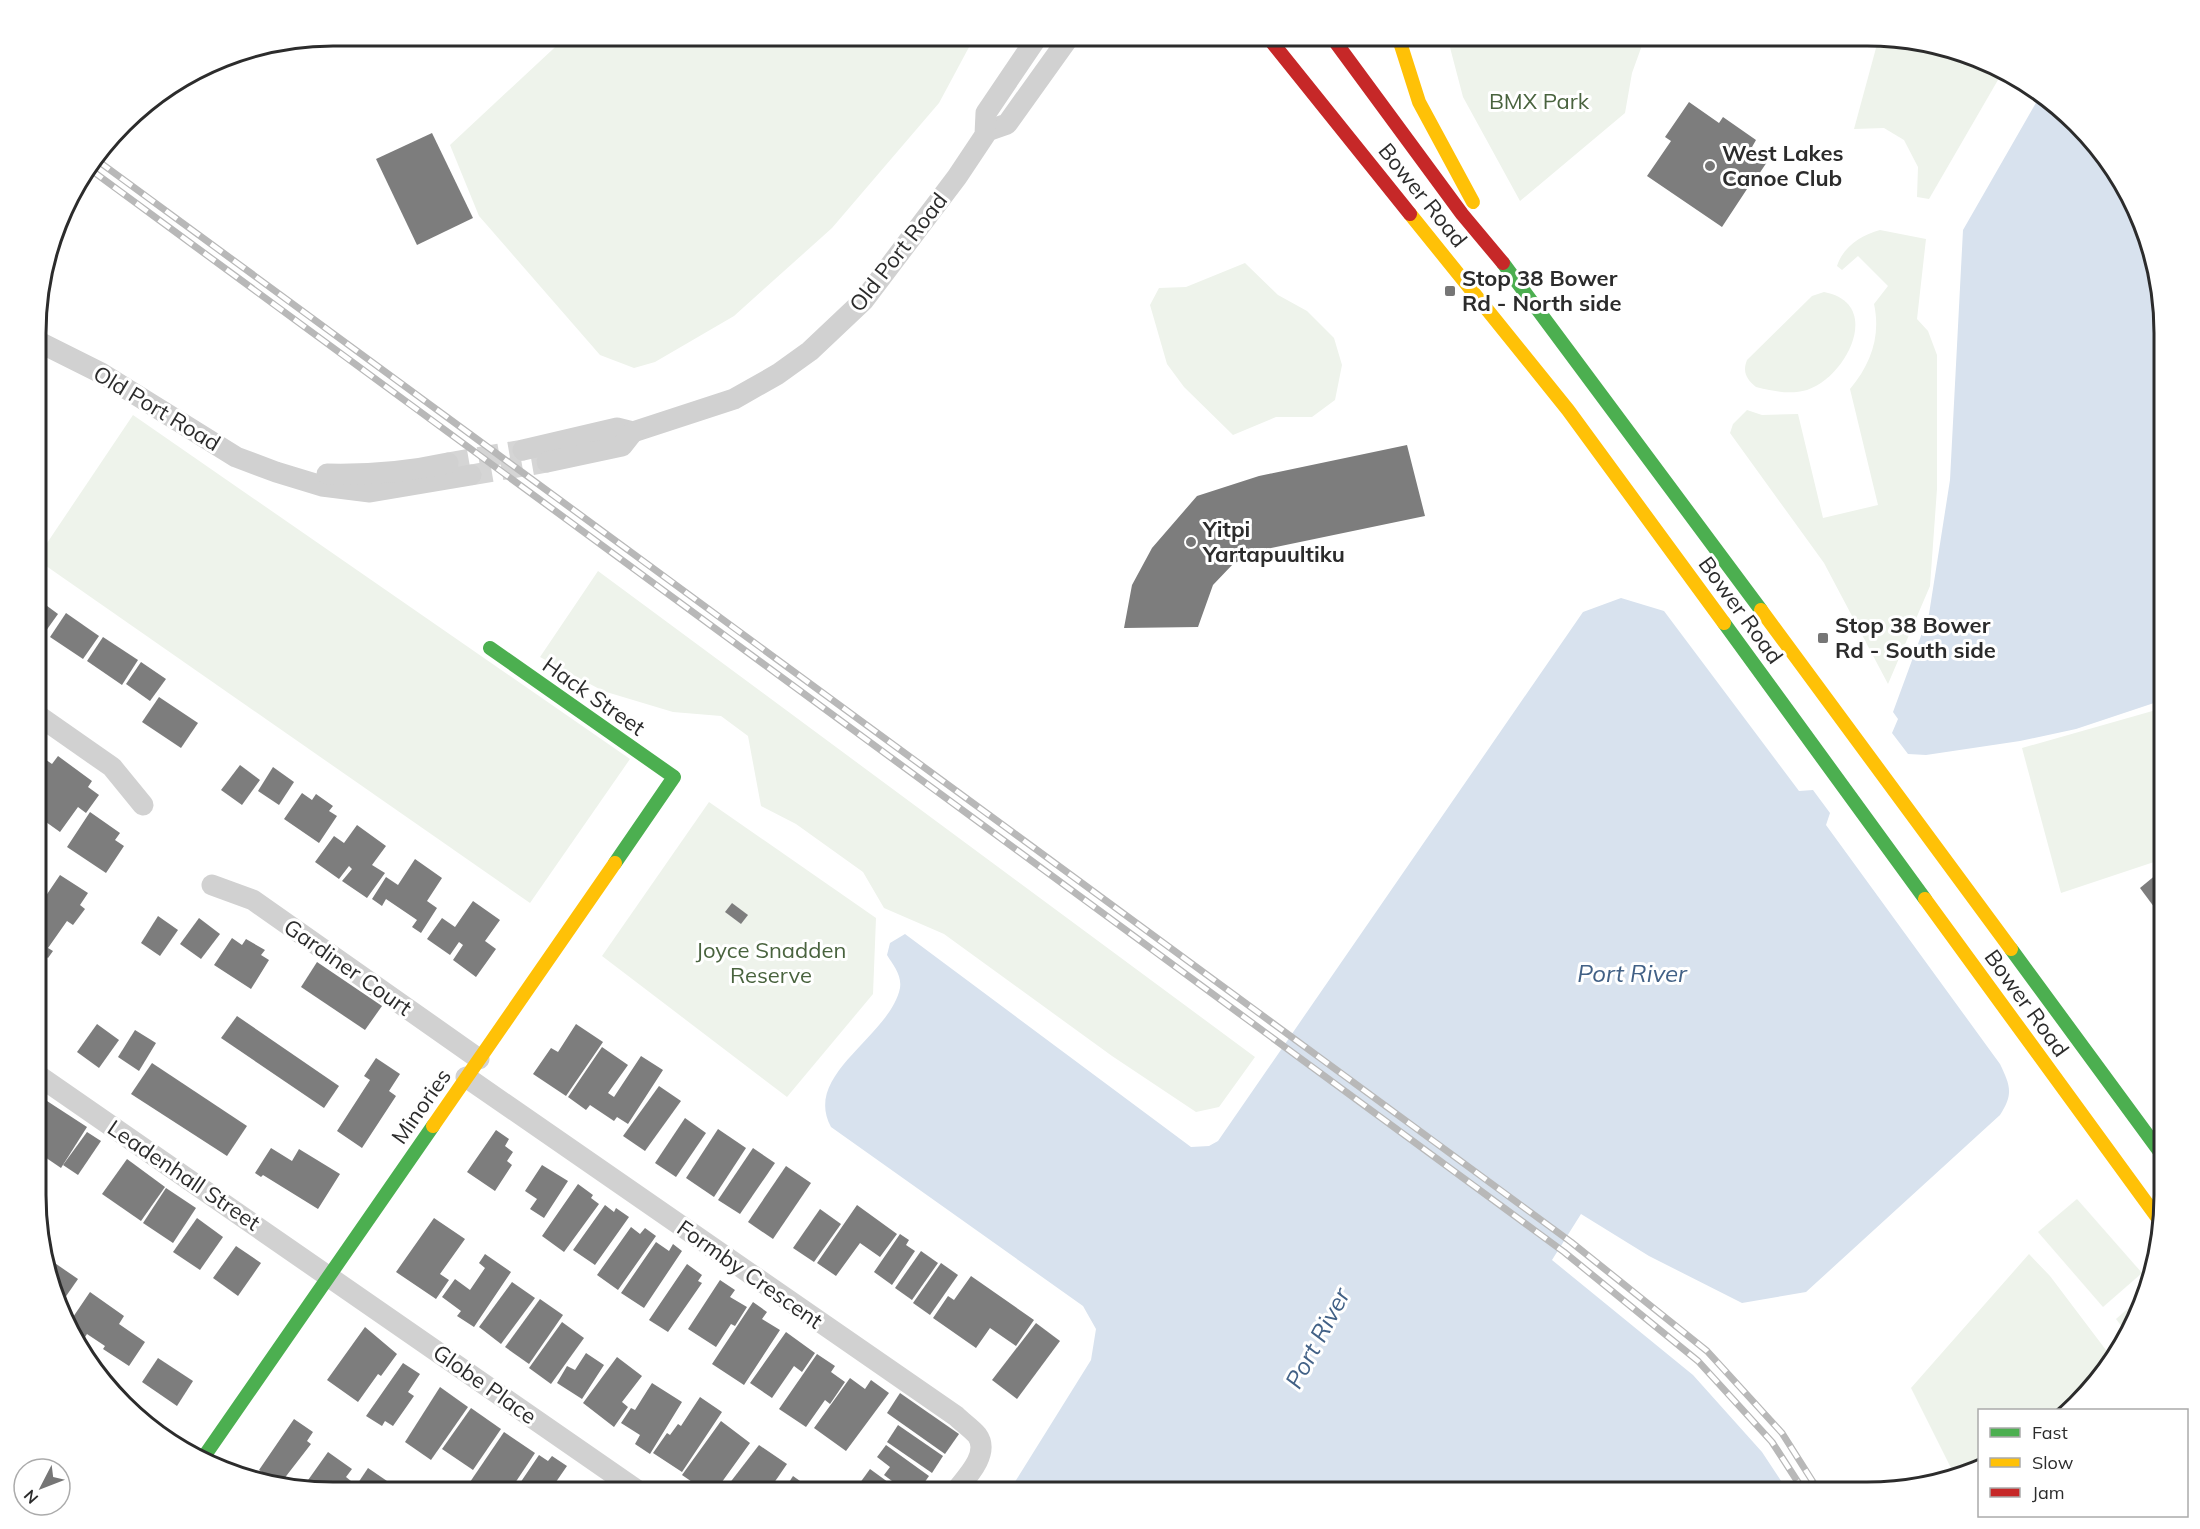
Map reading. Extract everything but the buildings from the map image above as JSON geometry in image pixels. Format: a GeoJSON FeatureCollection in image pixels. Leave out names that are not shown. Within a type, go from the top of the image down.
{"type":"FeatureCollection","features":[{"type":"Feature","properties":{"kind":"main road","name":"Bower Road"},"geometry":{"type":"LineString","coordinates":[[1275,46],[1568,410],[2153,1212]]}},
{"type":"Feature","properties":{"kind":"main road","name":"Bower Road"},"geometry":{"type":"LineString","coordinates":[[1338,46],[1462,214],[1523,288],[2154,1144]]}},
{"type":"Feature","properties":{"kind":"main road"},"geometry":{"type":"LineString","coordinates":[[1400,46],[1403,62],[1421,111],[1523,288]]}},
{"type":"Feature","properties":{"kind":"main road","name":"Hack Street"},"geometry":{"type":"LineString","coordinates":[[490,648],[674,777]]}},
{"type":"Feature","properties":{"kind":"main road","name":"Minories"},"geometry":{"type":"LineString","coordinates":[[206,1452],[674,777]]}},
{"type":"Feature","properties":{"kind":"street","name":"Old Port Road"},"geometry":{"type":"LineString","coordinates":[[523,450],[617,428],[633,432],[734,399],[778,374],[810,351],[864,300],[957,177],[987,131],[986,113],[1031,46]]}},
{"type":"Feature","properties":{"kind":"street","name":"Old Port Road"},"geometry":{"type":"LineString","coordinates":[[987,131],[1007,124],[1063,46]]}},
{"type":"Feature","properties":{"kind":"street","name":"Old Port Road"},"geometry":{"type":"LineString","coordinates":[[46,345],[100,372],[236,457],[276,472],[322,486],[370,492],[471,475]]}},
{"type":"Feature","properties":{"kind":"street","name":"Old Port Road"},"geometry":{"type":"LineString","coordinates":[[547,462],[622,446],[633,432]]}},
{"type":"Feature","properties":{"kind":"street","name":"Old Port Road"},"geometry":{"type":"LineString","coordinates":[[276,472],[366,475],[407,472],[448,463]]}},
{"type":"Feature","properties":{"kind":"street"},"geometry":{"type":"LineString","coordinates":[[46,721],[112,767],[143,805]]}},
{"type":"Feature","properties":{"kind":"street","name":"Gardiner Court"},"geometry":{"type":"LineString","coordinates":[[212,885],[253,900],[479,1059]]}},
{"type":"Feature","properties":{"kind":"street","name":"Formby Crescent"},"geometry":{"type":"LineString","coordinates":[[466,1077],[956,1416],[978,1437],[981,1451],[962,1482]]}},
{"type":"Feature","properties":{"kind":"street","name":"Leadenhall Street"},"geometry":{"type":"LineString","coordinates":[[46,1081],[329,1275]]}},
{"type":"Feature","properties":{"kind":"street","name":"Globe Place"},"geometry":{"type":"LineString","coordinates":[[329,1275],[626,1482]]}},
{"type":"Feature","properties":{"kind":"green space"},"geometry":{"type":"Polygon","coordinates":[[[556,46],[970,46],[939,103],[832,228],[734,316],[655,362],[634,368],[600,355],[479,216],[450,145],[556,46]]]}},
{"type":"Feature","properties":{"kind":"green space","name":"BMX Park"},"geometry":{"type":"Polygon","coordinates":[[[1450,46],[1642,46],[1632,73],[1625,113],[1520,201],[1463,97],[1450,46]]]}},
{"type":"Feature","properties":{"kind":"green space"},"geometry":{"type":"Polygon","coordinates":[[[1876,47],[1941,56],[1976,68],[1999,79],[1929,199],[1917,197],[1918,167],[1904,140],[1884,128],[1854,129],[1876,47]]]}},
{"type":"Feature","properties":{"kind":"green space"},"geometry":{"type":"Polygon","coordinates":[[[1880,230],[1926,239],[1917,319],[1928,331],[1937,355],[1937,489],[1930,586],[1888,684],[1824,563],[1730,433],[1733,424],[1747,410],[1762,415],[1798,414],[1823,518],[1878,505],[1850,389],[1869,360],[1876,327],[1874,304],[1888,286],[1858,256],[1842,270],[1837,266],[1848,248],[1866,235],[1880,230]]]}},
{"type":"Feature","properties":{"kind":"green space"},"geometry":{"type":"Polygon","coordinates":[[[1245,263],[1278,295],[1307,311],[1334,338],[1342,365],[1335,400],[1312,417],[1276,417],[1233,435],[1184,387],[1167,364],[1150,305],[1159,288],[1186,287],[1245,263]]]}},
{"type":"Feature","properties":{"kind":"green space"},"geometry":{"type":"Polygon","coordinates":[[[1824,292],[1842,299],[1852,310],[1855,324],[1853,340],[1846,356],[1822,382],[1807,390],[1788,392],[1756,387],[1746,375],[1747,360],[1812,296],[1824,292]]]}},
{"type":"Feature","properties":{"kind":"green space"},"geometry":{"type":"Polygon","coordinates":[[[133,415],[630,759],[530,903],[46,566],[46,545],[133,415]]]}},
{"type":"Feature","properties":{"kind":"green space"},"geometry":{"type":"Polygon","coordinates":[[[598,571],[1255,1057],[1219,1107],[1196,1112],[1112,1056],[944,934],[884,908],[863,872],[796,824],[761,806],[748,736],[721,716],[673,712],[603,691],[540,657],[598,571]]]}},
{"type":"Feature","properties":{"kind":"green space"},"geometry":{"type":"Polygon","coordinates":[[[2154,711],[2154,862],[2061,893],[2022,748],[2154,711]]]}},
{"type":"Feature","properties":{"kind":"green space","name":"Joyce Snadden Reserve"},"geometry":{"type":"Polygon","coordinates":[[[709,802],[876,918],[873,994],[787,1097],[602,956],[709,802]]]}},
{"type":"Feature","properties":{"kind":"green space"},"geometry":{"type":"Polygon","coordinates":[[[2077,1199],[2142,1273],[2103,1307],[2038,1232],[2077,1199]]]}},
{"type":"Feature","properties":{"kind":"green space"},"geometry":{"type":"Polygon","coordinates":[[[2029,1254],[2050,1276],[2107,1352],[2082,1385],[2058,1409],[1978,1409],[1978,1460],[1952,1469],[1911,1388],[2029,1254]]]}},
{"type":"Feature","properties":{"kind":"green space"},"geometry":{"type":"Polygon","coordinates":[[[2132,1305],[2122,1326],[2116,1319],[2132,1305]]]}},
{"type":"Feature","properties":{"kind":"water"},"geometry":{"type":"Polygon","coordinates":[[[2036,102],[2056,118],[2094,159],[2115,190],[2132,224],[2148,278],[2154,334],[2154,703],[2076,729],[2020,741],[1926,755],[1908,754],[1892,733],[1898,719],[1893,712],[1929,614],[1950,480],[1963,230],[2036,102]]]}},
{"type":"Feature","properties":{"kind":"water","name":"Port River"},"geometry":{"type":"Polygon","coordinates":[[[1621,598],[1664,611],[1799,791],[1813,790],[1830,813],[1826,825],[2000,1064],[2008,1084],[2009,1095],[2000,1115],[1806,1292],[1742,1303],[1649,1256],[1581,1214],[1552,1260],[1693,1375],[1762,1452],[1782,1482],[1015,1482],[1091,1360],[1096,1329],[1083,1306],[831,1127],[825,1108],[828,1090],[837,1073],[893,1006],[900,988],[898,974],[887,955],[890,943],[905,934],[1191,1147],[1209,1146],[1218,1141],[1583,612],[1621,598]]]}},
{"type":"Feature","properties":{"kind":"tunnel"},"geometry":{"type":"LineString","coordinates":[[448,463],[523,450]]}},
{"type":"Feature","properties":{"kind":"tunnel"},"geometry":{"type":"LineString","coordinates":[[471,475],[547,462]]}},
{"type":"Feature","properties":{"kind":"railway"},"geometry":{"type":"LineString","coordinates":[[102,164],[1571,1242],[1707,1351],[1782,1433],[1813,1482]]}},
{"type":"Feature","properties":{"kind":"railway"},"geometry":{"type":"LineString","coordinates":[[96,173],[1564,1252],[1698,1361],[1772,1442],[1798,1482]]}},
{"type":"Feature","properties":{"kind":"traffic: fast"},"geometry":{"type":"LineString","coordinates":[[1503,263],[1761,610]]}},
{"type":"Feature","properties":{"kind":"traffic: fast"},"geometry":{"type":"LineString","coordinates":[[1724,623],[1925,899]]}},
{"type":"Feature","properties":{"kind":"traffic: fast"},"geometry":{"type":"LineString","coordinates":[[490,648],[674,777],[615,863]]}},
{"type":"Feature","properties":{"kind":"traffic: fast"},"geometry":{"type":"LineString","coordinates":[[2011,949],[2154,1144]]}},
{"type":"Feature","properties":{"kind":"traffic: fast"},"geometry":{"type":"LineString","coordinates":[[207,1453],[433,1126]]}},
{"type":"Feature","properties":{"kind":"traffic: slow"},"geometry":{"type":"LineString","coordinates":[[1401,46],[1419,102],[1473,202]]}},
{"type":"Feature","properties":{"kind":"traffic: slow"},"geometry":{"type":"LineString","coordinates":[[1410,214],[1568,410],[1724,623]]}},
{"type":"Feature","properties":{"kind":"traffic: slow"},"geometry":{"type":"LineString","coordinates":[[1761,610],[2011,949]]}},
{"type":"Feature","properties":{"kind":"traffic: slow"},"geometry":{"type":"LineString","coordinates":[[433,1126],[615,863]]}},
{"type":"Feature","properties":{"kind":"traffic: slow"},"geometry":{"type":"LineString","coordinates":[[1925,899],[2153,1212]]}},
{"type":"Feature","properties":{"kind":"traffic: jam"},"geometry":{"type":"LineString","coordinates":[[1275,46],[1410,214]]}},
{"type":"Feature","properties":{"kind":"traffic: jam"},"geometry":{"type":"LineString","coordinates":[[1338,46],[1462,214],[1503,263]]}},
{"type":"Feature","properties":{"kind":"place","name":"West Lakes Canoe Club"},"geometry":{"type":"Point","coordinates":[1710,166]}},
{"type":"Feature","properties":{"kind":"place","name":"Stop 38 Bower Rd - North side"},"geometry":{"type":"Point","coordinates":[1450,291]}},
{"type":"Feature","properties":{"kind":"place","name":"Yitpi Yartapuultiku"},"geometry":{"type":"Point","coordinates":[1191,542]}},
{"type":"Feature","properties":{"kind":"place","name":"Stop 38 Bower Rd - South side"},"geometry":{"type":"Point","coordinates":[1823,638]}}]}
